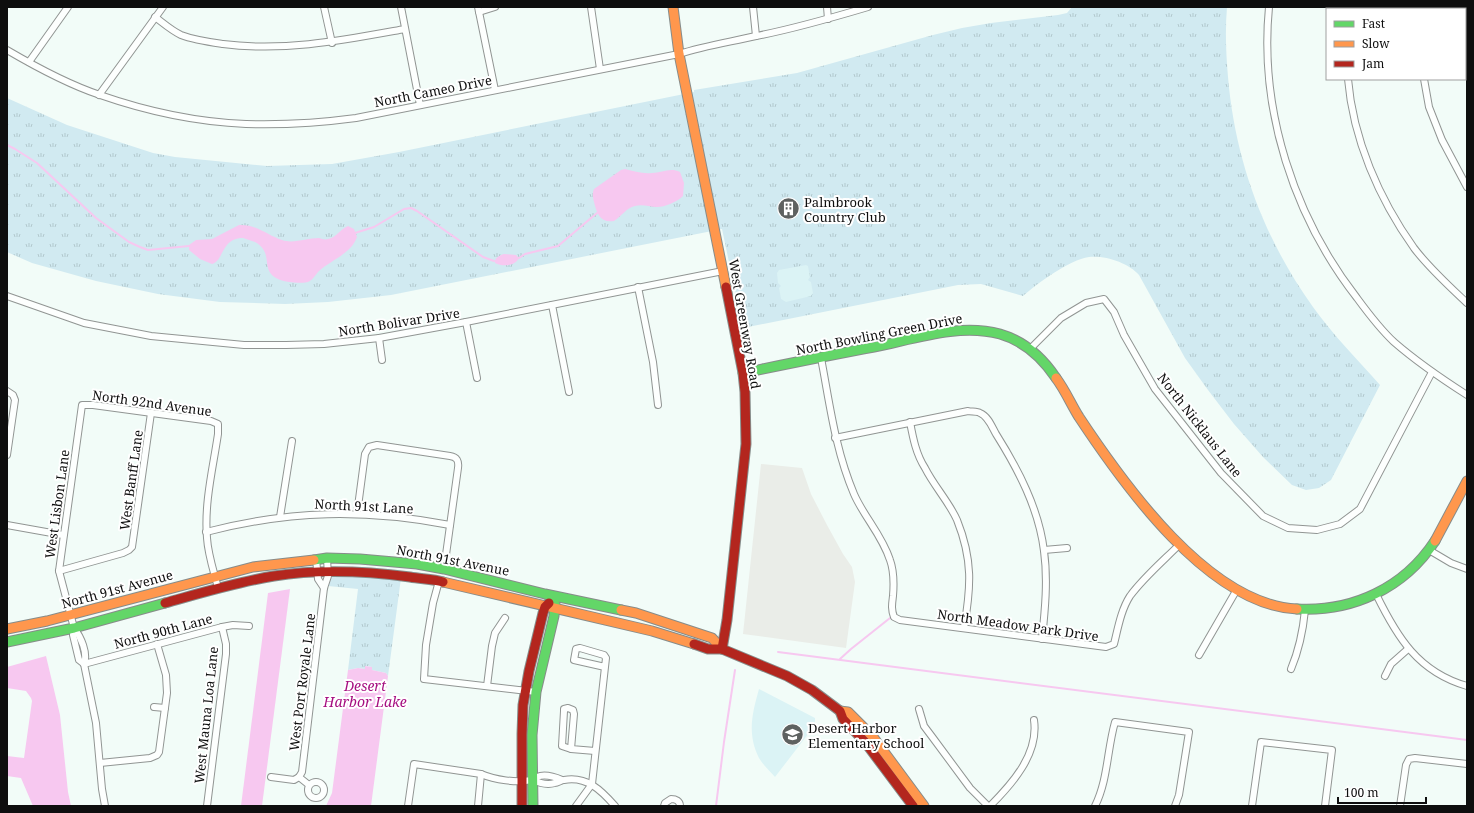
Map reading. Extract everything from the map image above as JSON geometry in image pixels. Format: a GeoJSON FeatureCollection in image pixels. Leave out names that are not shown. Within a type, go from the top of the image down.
{"type":"FeatureCollection","features":[{"type":"Feature","properties":{"kind":"street"},"geometry":{"type":"LineString","coordinates":[[29,62],[68,7]]}},
{"type":"Feature","properties":{"kind":"street"},"geometry":{"type":"LineString","coordinates":[[99,95],[162,7]]}},
{"type":"Feature","properties":{"kind":"street"},"geometry":{"type":"LineString","coordinates":[[324,7],[332,43]]}},
{"type":"Feature","properties":{"kind":"street"},"geometry":{"type":"LineString","coordinates":[[401,7],[420,106]]}},
{"type":"Feature","properties":{"kind":"street"},"geometry":{"type":"LineString","coordinates":[[495,7],[478,9],[495,90]]}},
{"type":"Feature","properties":{"kind":"street"},"geometry":{"type":"LineString","coordinates":[[591,7],[600,69]]}},
{"type":"Feature","properties":{"kind":"street","name":"West Greenway Road"},"geometry":{"type":"LineString","coordinates":[[673,7],[679,54],[746,392],[746,444],[727,620],[722,649]]}},
{"type":"Feature","properties":{"kind":"street"},"geometry":{"type":"LineString","coordinates":[[753,7],[756,36]]}},
{"type":"Feature","properties":{"kind":"street"},"geometry":{"type":"LineString","coordinates":[[827,7],[828,19]]}},
{"type":"Feature","properties":{"kind":"street","name":"North Cameo Drive"},"geometry":{"type":"LineString","coordinates":[[7,50],[63,80],[99,95],[164,113],[245,124],[324,122],[356,118],[420,106],[679,54],[828,19],[868,7]]}},
{"type":"Feature","properties":{"kind":"street"},"geometry":{"type":"LineString","coordinates":[[1269,7],[1267,23],[1271,95],[1287,167],[1304,214],[1340,275],[1365,309],[1394,341],[1432,372],[1467,395]]}},
{"type":"Feature","properties":{"kind":"street"},"geometry":{"type":"LineString","coordinates":[[156,17],[179,34],[203,41],[234,45],[276,47],[332,43],[405,29]]}},
{"type":"Feature","properties":{"kind":"street"},"geometry":{"type":"LineString","coordinates":[[1348,80],[1350,103],[1359,137],[1369,167],[1391,210],[1415,248],[1440,278],[1467,303]]}},
{"type":"Feature","properties":{"kind":"street"},"geometry":{"type":"LineString","coordinates":[[1424,80],[1429,106],[1442,140],[1467,187]]}},
{"type":"Feature","properties":{"kind":"street","name":"North Bolivar Drive"},"geometry":{"type":"LineString","coordinates":[[7,296],[84,323],[159,337],[244,345],[324,344],[379,338],[723,271]]}},
{"type":"Feature","properties":{"kind":"street"},"geometry":{"type":"LineString","coordinates":[[638,288],[653,362],[658,405]]}},
{"type":"Feature","properties":{"kind":"street","name":"North Nicklaus Lane"},"geometry":{"type":"LineString","coordinates":[[1030,349],[1061,318],[1086,303],[1104,299],[1114,312],[1124,335],[1155,389],[1221,473],[1263,516],[1288,528],[1317,530],[1340,524],[1360,509],[1432,372]]}},
{"type":"Feature","properties":{"kind":"street"},"geometry":{"type":"LineString","coordinates":[[552,305],[569,392]]}},
{"type":"Feature","properties":{"kind":"street"},"geometry":{"type":"LineString","coordinates":[[466,322],[477,378]]}},
{"type":"Feature","properties":{"kind":"street","name":"North Bowling Green Drive"},"geometry":{"type":"LineString","coordinates":[[743,373],[942,333],[967,330],[985,331],[998,334],[1023,344],[1052,371],[1078,414],[1114,468],[1152,514],[1180,544],[1220,581],[1236,591],[1269,604],[1288,608],[1305,610],[1332,608],[1347,605],[1388,588],[1408,573],[1429,550],[1467,482]]}},
{"type":"Feature","properties":{"kind":"street"},"geometry":{"type":"LineString","coordinates":[[379,338],[382,360]]}},
{"type":"Feature","properties":{"kind":"street"},"geometry":{"type":"LineString","coordinates":[[821,358],[836,438],[968,411],[980,413],[987,419],[1003,444],[1025,487],[1040,526],[1046,575],[1042,639]]}},
{"type":"Feature","properties":{"kind":"street"},"geometry":{"type":"LineString","coordinates":[[7,391],[13,394],[14,403],[7,455]]}},
{"type":"Feature","properties":{"kind":"street","name":"North 92nd Avenue"},"geometry":{"type":"LineString","coordinates":[[82,405],[151,413],[218,424],[206,532]]}},
{"type":"Feature","properties":{"kind":"street","name":"West Lisbon Lane"},"geometry":{"type":"LineString","coordinates":[[82,405],[59,570],[70,615],[74,628],[80,635],[86,658],[84,664],[96,723],[105,806]]}},
{"type":"Feature","properties":{"kind":"street","name":"West Banff Lane"},"geometry":{"type":"LineString","coordinates":[[59,570],[123,553],[129,550],[133,543],[151,413]]}},
{"type":"Feature","properties":{"kind":"street"},"geometry":{"type":"LineString","coordinates":[[910,422],[916,450],[924,467],[956,519],[969,562],[970,594],[964,628]]}},
{"type":"Feature","properties":{"kind":"street","name":"North Meadow Park Drive"},"geometry":{"type":"LineString","coordinates":[[836,438],[842,464],[856,500],[881,539],[889,556],[893,573],[893,595],[891,609],[894,617],[900,620],[1106,647],[1114,644],[1119,623],[1130,597],[1180,544]]}},
{"type":"Feature","properties":{"kind":"street"},"geometry":{"type":"LineString","coordinates":[[280,517],[292,441]]}},
{"type":"Feature","properties":{"kind":"street"},"geometry":{"type":"LineString","coordinates":[[357,514],[365,454],[369,446],[377,445],[450,456],[457,459],[458,468],[444,569]]}},
{"type":"Feature","properties":{"kind":"street","name":"North 91st Lane"},"geometry":{"type":"LineString","coordinates":[[206,532],[241,523],[314,514],[357,514],[419,519],[450,525]]}},
{"type":"Feature","properties":{"kind":"street"},"geometry":{"type":"LineString","coordinates":[[7,525],[64,535]]}},
{"type":"Feature","properties":{"kind":"street"},"geometry":{"type":"LineString","coordinates":[[206,532],[208,548],[218,588]]}},
{"type":"Feature","properties":{"kind":"street"},"geometry":{"type":"LineString","coordinates":[[1044,550],[1068,548]]}},
{"type":"Feature","properties":{"kind":"street"},"geometry":{"type":"LineString","coordinates":[[1429,550],[1467,569]]}},
{"type":"Feature","properties":{"kind":"street","name":"North 91st Avenue"},"geometry":{"type":"LineString","coordinates":[[7,629],[36,624],[215,576],[264,565],[327,558],[375,559],[444,569],[636,614],[712,638],[722,649]]}},
{"type":"Feature","properties":{"kind":"street","name":"West Port Royale Lane"},"geometry":{"type":"LineString","coordinates":[[299,777],[302,772],[324,588],[328,571],[327,558]]}},
{"type":"Feature","properties":{"kind":"street"},"geometry":{"type":"LineString","coordinates":[[316,559],[318,579],[324,588]]}},
{"type":"Feature","properties":{"kind":"street","name":"North 91st Avenue"},"geometry":{"type":"LineString","coordinates":[[7,642],[74,628],[218,588],[274,576],[328,571],[382,573],[439,581],[652,631],[708,649],[722,649],[745,657],[801,683],[840,711],[848,712],[873,737],[913,806]]}},
{"type":"Feature","properties":{"kind":"street"},"geometry":{"type":"LineString","coordinates":[[439,581],[433,603],[426,645],[424,679],[536,692]]}},
{"type":"Feature","properties":{"kind":"street"},"geometry":{"type":"LineString","coordinates":[[1199,655],[1236,591]]}},
{"type":"Feature","properties":{"kind":"street"},"geometry":{"type":"LineString","coordinates":[[1376,594],[1389,621],[1408,648],[1435,672],[1456,683],[1467,686]]}},
{"type":"Feature","properties":{"kind":"street"},"geometry":{"type":"LineString","coordinates":[[522,806],[523,781],[521,734],[525,691],[545,607],[554,596]]}},
{"type":"Feature","properties":{"kind":"street"},"geometry":{"type":"LineString","coordinates":[[533,806],[532,735],[536,692],[555,609],[554,596]]}},
{"type":"Feature","properties":{"kind":"street"},"geometry":{"type":"LineString","coordinates":[[1291,669],[1296,658],[1305,610]]}},
{"type":"Feature","properties":{"kind":"street"},"geometry":{"type":"LineString","coordinates":[[487,686],[495,633],[505,618]]}},
{"type":"Feature","properties":{"kind":"street","name":"North 90th Lane"},"geometry":{"type":"LineString","coordinates":[[84,664],[233,624],[249,626]]}},
{"type":"Feature","properties":{"kind":"street","name":"West Mauna Loa Lane"},"geometry":{"type":"LineString","coordinates":[[207,806],[226,654],[226,644],[222,627]]}},
{"type":"Feature","properties":{"kind":"street"},"geometry":{"type":"LineString","coordinates":[[100,763],[150,758],[157,755],[160,748],[167,693],[166,675],[158,644]]}},
{"type":"Feature","properties":{"kind":"street"},"geometry":{"type":"LineString","coordinates":[[576,806],[592,784],[595,751],[605,667],[606,658],[604,655],[580,648],[576,649],[574,660],[605,667]]}},
{"type":"Feature","properties":{"kind":"street"},"geometry":{"type":"LineString","coordinates":[[1385,676],[1391,664],[1408,648]]}},
{"type":"Feature","properties":{"kind":"street"},"geometry":{"type":"LineString","coordinates":[[154,707],[165,708]]}},
{"type":"Feature","properties":{"kind":"street"},"geometry":{"type":"LineString","coordinates":[[570,749],[574,714],[573,710],[568,708],[564,709],[562,746],[570,749],[595,751]]}},
{"type":"Feature","properties":{"kind":"street"},"geometry":{"type":"LineString","coordinates":[[919,709],[924,726],[966,782],[989,806],[1012,782],[1025,763],[1036,730],[1034,720]]}},
{"type":"Feature","properties":{"kind":"street"},"geometry":{"type":"LineString","coordinates":[[1095,806],[1100,797],[1105,777],[1111,736],[1115,722],[1189,732],[1179,795],[1175,806]]}},
{"type":"Feature","properties":{"kind":"street"},"geometry":{"type":"LineString","coordinates":[[1252,806],[1261,742],[1332,750],[1324,806]]}},
{"type":"Feature","properties":{"kind":"street"},"geometry":{"type":"LineString","coordinates":[[1400,806],[1406,765],[1409,759],[1415,758],[1467,764]]}},
{"type":"Feature","properties":{"kind":"street","name":"North 91st Avenue"},"geometry":{"type":"LineString","coordinates":[[885,759],[924,806]]}},
{"type":"Feature","properties":{"kind":"street"},"geometry":{"type":"LineString","coordinates":[[408,806],[414,764],[481,774],[489,777],[523,781],[533,780],[538,776],[555,777],[562,780],[579,780],[592,784],[615,806]]}},
{"type":"Feature","properties":{"kind":"street"},"geometry":{"type":"LineString","coordinates":[[478,806],[481,774]]}},
{"type":"Feature","properties":{"kind":"street"},"geometry":{"type":"LineString","coordinates":[[271,778],[294,780],[299,777],[309,785]]}},
{"type":"Feature","properties":{"kind":"street"},"geometry":{"type":"LineString","coordinates":[[664,806],[668,800],[676,799],[680,803],[680,806]]}},
{"type":"Feature","properties":{"kind":"shaded area"},"geometry":{"type":"Polygon","coordinates":[[[806,265],[808,266],[810,277],[808,280],[811,282],[813,293],[811,296],[786,302],[781,299],[779,288],[781,286],[778,283],[777,273],[779,270],[806,265]]]}},
{"type":"Feature","properties":{"kind":"shaded area"},"geometry":{"type":"Polygon","coordinates":[[[761,464],[802,468],[811,494],[843,554],[852,567],[855,582],[846,648],[743,634],[761,464]]]}},
{"type":"Feature","properties":{"kind":"shaded area"},"geometry":{"type":"Polygon","coordinates":[[[759,689],[815,718],[815,725],[775,777],[759,758],[753,741],[753,715],[759,689]]]}},
{"type":"Feature","properties":{"kind":"green space","name":"Palmbrook Country Club"},"geometry":{"type":"Polygon","coordinates":[[[1072,7],[1227,7],[1226,51],[1228,77],[1237,138],[1245,168],[1266,226],[1280,254],[1313,307],[1345,347],[1380,385],[1331,480],[1319,488],[1306,490],[1292,485],[1263,457],[1234,424],[1185,358],[1139,275],[1123,264],[1102,257],[1089,257],[1081,259],[1063,267],[1023,296],[981,284],[958,285],[743,328],[722,229],[391,295],[328,302],[285,304],[220,302],[158,294],[96,281],[32,263],[7,252],[7,98],[67,125],[153,153],[175,157],[267,166],[332,164],[399,152],[694,92],[694,90],[797,73],[962,28],[1058,15],[1067,13],[1072,7]]]}},
{"type":"Feature","properties":{"kind":"green space"},"geometry":{"type":"Polygon","coordinates":[[[336,575],[401,578],[388,676],[386,673],[372,670],[372,667],[366,666],[365,669],[358,668],[348,670],[358,589],[328,586],[331,578],[336,575]]]}},
{"type":"Feature","properties":{"kind":"water"},"geometry":{"type":"Polygon","coordinates":[[[625,169],[645,173],[656,173],[669,170],[680,172],[684,183],[683,196],[664,206],[635,206],[629,208],[614,221],[605,221],[600,217],[596,210],[593,197],[594,189],[621,170],[625,169]]]}},
{"type":"Feature","properties":{"kind":"water"},"geometry":{"type":"Polygon","coordinates":[[[239,225],[251,226],[286,241],[314,238],[327,239],[333,237],[348,226],[354,229],[357,237],[346,252],[324,267],[311,280],[305,283],[284,281],[272,275],[269,271],[266,256],[261,246],[244,238],[236,239],[227,245],[219,259],[212,264],[200,259],[189,250],[189,245],[196,240],[212,239],[239,225]]]}},
{"type":"Feature","properties":{"kind":"water"},"geometry":{"type":"Polygon","coordinates":[[[504,254],[516,255],[519,258],[515,263],[508,265],[495,263],[496,258],[504,254]]]}},
{"type":"Feature","properties":{"kind":"water"},"geometry":{"type":"Polygon","coordinates":[[[290,589],[262,806],[241,806],[268,593],[290,589]]]}},
{"type":"Feature","properties":{"kind":"water"},"geometry":{"type":"Polygon","coordinates":[[[46,656],[60,715],[68,792],[71,806],[33,806],[21,778],[7,776],[7,756],[24,758],[32,701],[26,691],[7,688],[7,667],[46,656]]]}},
{"type":"Feature","properties":{"kind":"water","name":"Desert Harbor Lake"},"geometry":{"type":"Polygon","coordinates":[[[365,666],[372,667],[372,670],[386,673],[388,676],[371,806],[326,806],[332,793],[348,670],[358,668],[365,669],[365,666]]]}},
{"type":"Feature","properties":{"kind":"waterway"},"geometry":{"type":"LineString","coordinates":[[7,145],[37,163],[96,218],[129,242],[148,250],[189,246]]}},
{"type":"Feature","properties":{"kind":"waterway"},"geometry":{"type":"LineString","coordinates":[[355,233],[374,227],[404,209],[411,208],[483,257],[494,261]]}},
{"type":"Feature","properties":{"kind":"waterway"},"geometry":{"type":"LineString","coordinates":[[519,258],[525,254],[558,246],[597,213]]}},
{"type":"Feature","properties":{"kind":"waterway"},"geometry":{"type":"LineString","coordinates":[[840,659],[890,618]]}},
{"type":"Feature","properties":{"kind":"waterway"},"geometry":{"type":"LineString","coordinates":[[778,652],[1467,740]]}},
{"type":"Feature","properties":{"kind":"waterway"},"geometry":{"type":"LineString","coordinates":[[716,806],[735,670]]}},
{"type":"Feature","properties":{"kind":"traffic: fast"},"geometry":{"type":"LineString","coordinates":[[743,373],[874,347],[921,336],[969,330],[1000,334],[1025,345],[1045,363],[1056,378]]}},
{"type":"Feature","properties":{"kind":"traffic: fast"},"geometry":{"type":"LineString","coordinates":[[1297,609],[1318,609],[1338,606],[1375,594],[1408,572],[1422,558],[1435,541]]}},
{"type":"Feature","properties":{"kind":"traffic: fast"},"geometry":{"type":"LineString","coordinates":[[314,560],[327,558],[360,559],[417,564],[621,610]]}},
{"type":"Feature","properties":{"kind":"traffic: fast"},"geometry":{"type":"LineString","coordinates":[[7,642],[74,628],[165,603]]}},
{"type":"Feature","properties":{"kind":"traffic: fast"},"geometry":{"type":"LineString","coordinates":[[533,806],[532,735],[536,692],[554,616],[555,604]]}},
{"type":"Feature","properties":{"kind":"traffic: slow"},"geometry":{"type":"LineString","coordinates":[[673,7],[679,54],[726,287]]}},
{"type":"Feature","properties":{"kind":"traffic: slow"},"geometry":{"type":"LineString","coordinates":[[1056,378],[1079,417],[1098,445],[1145,507],[1172,537],[1201,564],[1232,587],[1264,602],[1297,609]]}},
{"type":"Feature","properties":{"kind":"traffic: slow"},"geometry":{"type":"LineString","coordinates":[[1435,541],[1467,481]]}},
{"type":"Feature","properties":{"kind":"traffic: slow"},"geometry":{"type":"LineString","coordinates":[[7,629],[47,621],[253,567],[314,560]]}},
{"type":"Feature","properties":{"kind":"traffic: slow"},"geometry":{"type":"LineString","coordinates":[[443,582],[652,631],[694,644]]}},
{"type":"Feature","properties":{"kind":"traffic: slow"},"geometry":{"type":"LineString","coordinates":[[621,610],[636,613],[712,638],[722,649]]}},
{"type":"Feature","properties":{"kind":"traffic: slow"},"geometry":{"type":"LineString","coordinates":[[840,711],[848,712],[873,737],[924,806]]}},
{"type":"Feature","properties":{"kind":"traffic: jam"},"geometry":{"type":"LineString","coordinates":[[722,649],[727,620],[746,444],[743,373],[726,287]]}},
{"type":"Feature","properties":{"kind":"traffic: jam"},"geometry":{"type":"LineString","coordinates":[[165,603],[246,581],[308,572],[376,573],[443,582]]}},
{"type":"Feature","properties":{"kind":"traffic: jam"},"geometry":{"type":"LineString","coordinates":[[522,806],[523,705],[529,671],[543,613],[545,607],[549,603]]}},
{"type":"Feature","properties":{"kind":"traffic: jam"},"geometry":{"type":"LineString","coordinates":[[694,644],[708,649],[722,649],[787,676],[812,690],[840,711],[843,719],[865,742],[913,806]]}},
{"type":"Feature","properties":{"kind":"place","name":"Palmbrook Country Club"},"geometry":{"type":"Point","coordinates":[788,209]}},
{"type":"Feature","properties":{"kind":"place","name":"Desert Harbor Elementary School"},"geometry":{"type":"Point","coordinates":[792,735]}}]}
